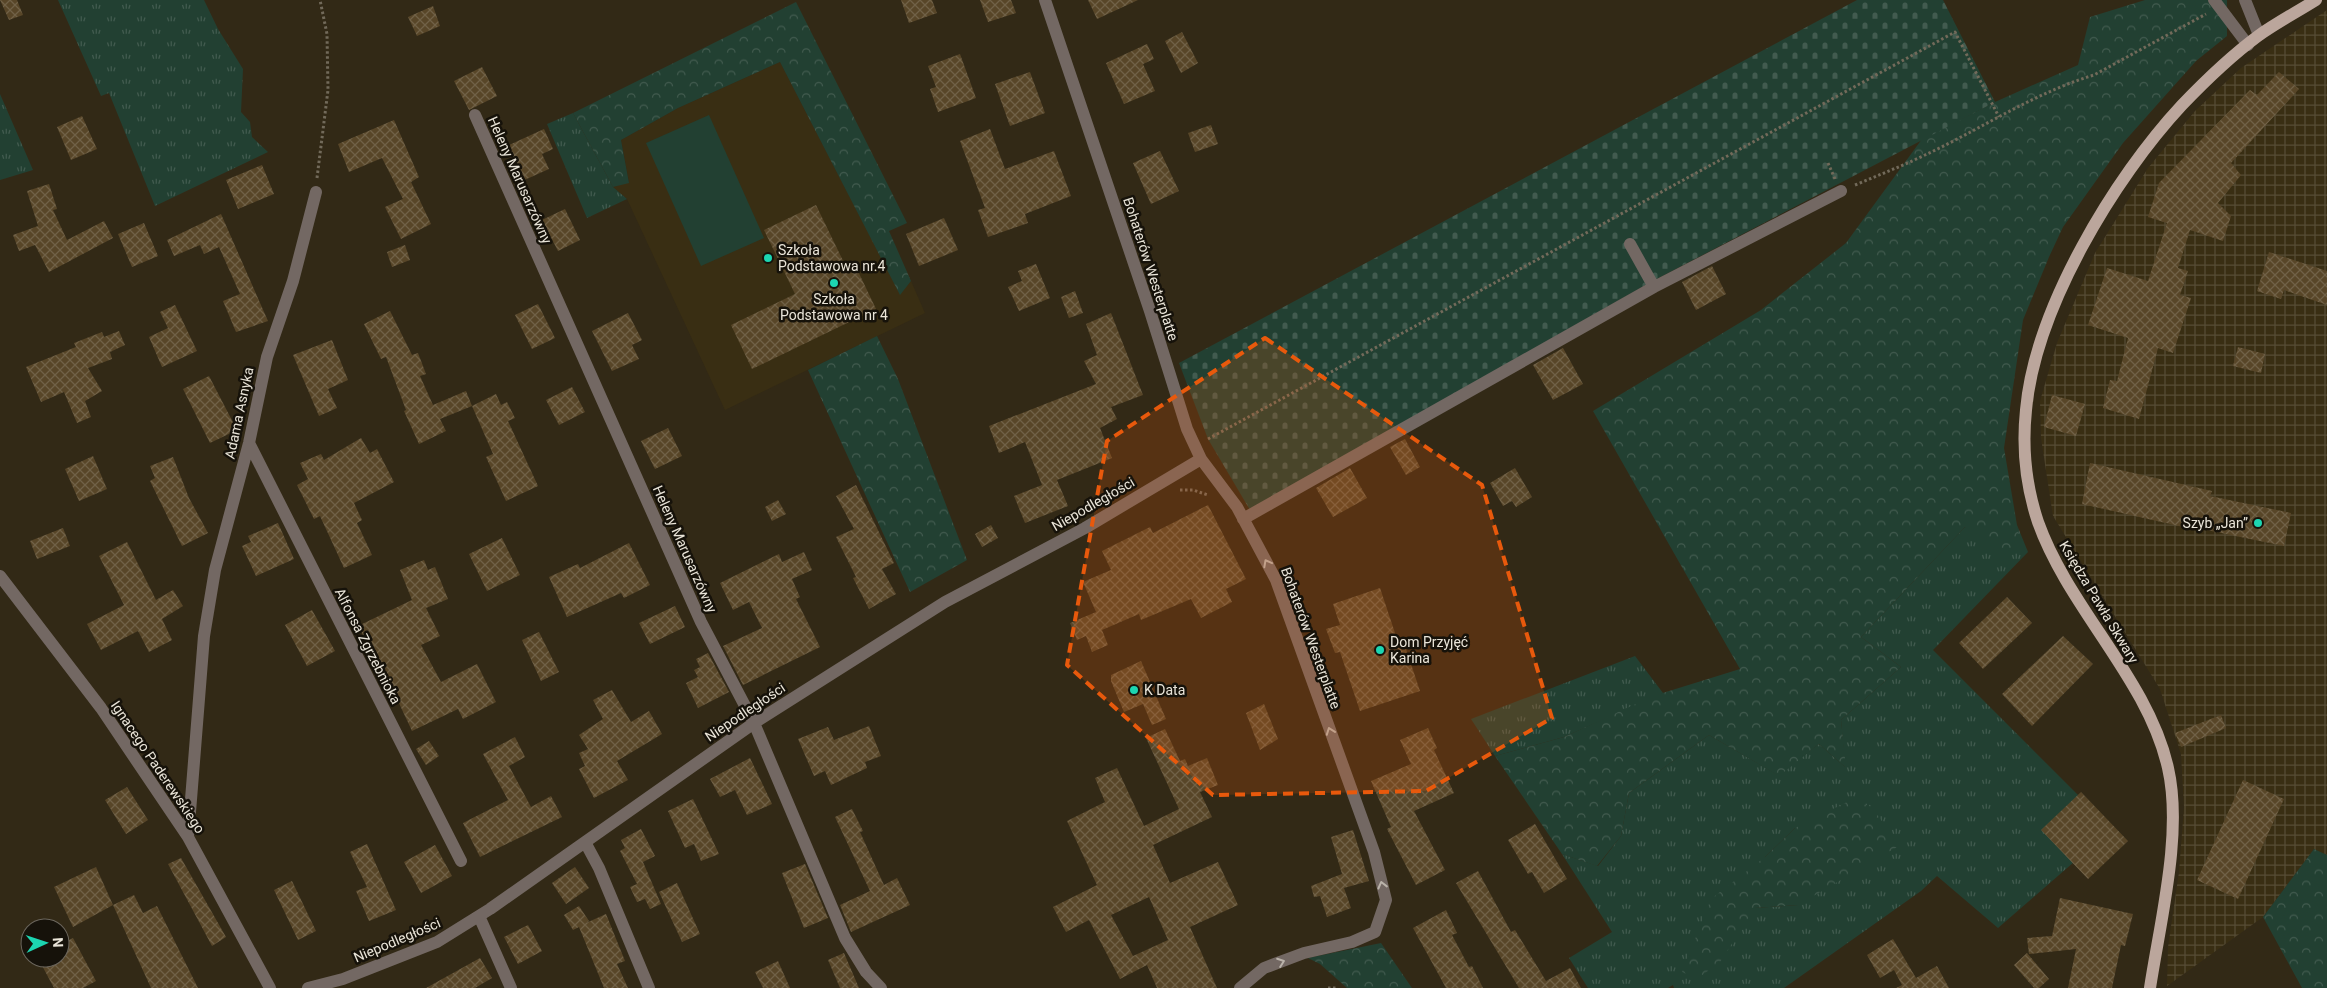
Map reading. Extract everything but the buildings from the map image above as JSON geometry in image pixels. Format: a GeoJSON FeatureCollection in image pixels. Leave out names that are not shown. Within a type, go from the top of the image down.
{"type":"FeatureCollection","features":[{"type":"Feature","properties":{"kind":"main road","name":"Księdza Pawła Skwary"},"geometry":{"type":"LineString","coordinates":[[2150,988],[2170,854],[2172,802],[2168,768],[2161,742],[2150,716],[2078,602],[2038,522],[2024,462],[2026,408],[2031,380],[2054,310],[2084,243],[2109,198],[2150,143],[2184,104],[2259,35],[2316,0]]}},
{"type":"Feature","properties":{"kind":"street","name":"Bohaterów Westerplatte"},"geometry":{"type":"LineString","coordinates":[[1044,0],[1150,311],[1187,429],[1201,459],[1243,519],[1276,580],[1374,852],[1386,900],[1375,932],[1352,942],[1304,953],[1264,968],[1240,988]]}},
{"type":"Feature","properties":{"kind":"street"},"geometry":{"type":"LineString","coordinates":[[2246,0],[2259,35]]}},
{"type":"Feature","properties":{"kind":"street"},"geometry":{"type":"LineString","coordinates":[[2216,3],[2248,45]]}},
{"type":"Feature","properties":{"kind":"street","name":"Heleny Marusarzówny"},"geometry":{"type":"LineString","coordinates":[[475,115],[701,622],[754,723],[845,938],[866,972],[882,988]]}},
{"type":"Feature","properties":{"kind":"street"},"geometry":{"type":"LineString","coordinates":[[1243,519],[1654,287],[1841,191]]}},
{"type":"Feature","properties":{"kind":"street","name":"Adama Asnyka"},"geometry":{"type":"LineString","coordinates":[[188,837],[204,636],[215,570],[249,444],[267,357],[293,280],[316,192]]}},
{"type":"Feature","properties":{"kind":"street"},"geometry":{"type":"LineString","coordinates":[[1630,244],[1654,287]]}},
{"type":"Feature","properties":{"kind":"street","name":"Alfonsa Zgrzebnioka"},"geometry":{"type":"LineString","coordinates":[[249,444],[461,861]]}},
{"type":"Feature","properties":{"kind":"street","name":"Niepodległości"},"geometry":{"type":"LineString","coordinates":[[308,988],[343,979],[437,942],[479,916],[754,723],[945,602],[1085,528],[1201,459]]}},
{"type":"Feature","properties":{"kind":"street","name":"Ignacego Paderewskiego"},"geometry":{"type":"LineString","coordinates":[[0,576],[101,708],[188,837],[270,988]]}},
{"type":"Feature","properties":{"kind":"street"},"geometry":{"type":"LineString","coordinates":[[585,842],[649,988]]}},
{"type":"Feature","properties":{"kind":"street"},"geometry":{"type":"LineString","coordinates":[[479,916],[511,988]]}},
{"type":"Feature","properties":{"kind":"path"},"geometry":{"type":"LineString","coordinates":[[316,192],[328,90],[327,34],[320,0]]}},
{"type":"Feature","properties":{"kind":"path"},"geometry":{"type":"LineString","coordinates":[[1841,191],[1926,155],[1999,117],[2094,75],[2216,3]]}},
{"type":"Feature","properties":{"kind":"path"},"geometry":{"type":"LineString","coordinates":[[1208,439],[1955,32],[1999,117]]}},
{"type":"Feature","properties":{"kind":"path"},"geometry":{"type":"LineString","coordinates":[[1328,988],[1338,988]]}},
{"type":"Feature","properties":{"kind":"highlighted area"},"geometry":{"type":"Polygon","coordinates":[[[1265,338],[1482,485],[1552,718],[1426,791],[1213,795],[1067,665],[1107,441],[1265,338]]]}},
{"type":"Feature","properties":{"kind":"shaded area"},"geometry":{"type":"Polygon","coordinates":[[[2327,10],[2327,855],[2314,849],[2263,917],[2167,986],[2168,947],[2179,872],[2184,807],[2181,754],[2160,689],[2053,516],[2041,438],[2040,401],[2057,343],[2095,253],[2148,168],[2195,111],[2241,68],[2327,10]]]}},
{"type":"Feature","properties":{"kind":"shaded area","name":"Szkoła Podstawowa nr.4"},"geometry":{"type":"Polygon","coordinates":[[[780,62],[900,294],[911,281],[925,313],[725,410],[627,199],[613,187],[629,182],[621,140],[678,108],[780,62]]]}},
{"type":"Feature","properties":{"kind":"green space"},"geometry":{"type":"Polygon","coordinates":[[[58,0],[204,0],[218,29],[243,69],[241,112],[250,122],[252,137],[268,152],[155,206],[109,93],[101,96],[58,0]]]}},
{"type":"Feature","properties":{"kind":"green space"},"geometry":{"type":"Polygon","coordinates":[[[1857,0],[1943,0],[1995,102],[1651,282],[1250,510],[1208,439],[1179,363],[1857,0]]]}},
{"type":"Feature","properties":{"kind":"green space"},"geometry":{"type":"Polygon","coordinates":[[[2145,0],[2227,0],[2227,36],[2196,61],[2123,143],[2063,227],[2023,320],[2004,448],[2018,531],[2018,544],[2003,556],[1965,527],[1861,637],[1901,667],[1841,720],[1846,768],[1819,744],[1779,776],[1709,735],[1629,793],[1621,836],[1597,866],[1562,854],[1495,756],[1564,737],[1653,696],[1740,669],[1593,411],[1761,310],[1846,243],[1922,139],[1995,102],[2078,65],[2090,17],[2145,0]]]}},
{"type":"Feature","properties":{"kind":"green space"},"geometry":{"type":"Polygon","coordinates":[[[796,2],[907,223],[889,231],[911,281],[900,295],[780,62],[678,108],[621,140],[629,183],[613,187],[573,113],[796,2]]]}},
{"type":"Feature","properties":{"kind":"green space"},"geometry":{"type":"Polygon","coordinates":[[[0,94],[33,170],[0,180],[0,94]]]}},
{"type":"Feature","properties":{"kind":"green space"},"geometry":{"type":"Polygon","coordinates":[[[573,113],[613,187],[627,199],[587,218],[547,124],[573,113]]]}},
{"type":"Feature","properties":{"kind":"green space"},"geometry":{"type":"Polygon","coordinates":[[[709,115],[764,238],[701,266],[646,143],[709,115]]]}},
{"type":"Feature","properties":{"kind":"green space"},"geometry":{"type":"Polygon","coordinates":[[[877,336],[898,379],[967,560],[910,592],[808,370],[877,336]]]}},
{"type":"Feature","properties":{"kind":"green space"},"geometry":{"type":"Polygon","coordinates":[[[2017,525],[2028,552],[1933,650],[2112,829],[1998,928],[1937,876],[1921,891],[1784,988],[1674,988],[1673,985],[1668,988],[1588,988],[1569,958],[1612,932],[1562,854],[1598,866],[1621,836],[1629,793],[1709,735],[1778,775],[1819,744],[1845,767],[1841,720],[1901,667],[1861,637],[1965,527],[2018,544],[2017,525]],[[1795,828],[1765,857],[1755,908],[1798,905],[1795,828]]]}},
{"type":"Feature","properties":{"kind":"green space"},"geometry":{"type":"Polygon","coordinates":[[[1635,656],[1663,693],[1564,737],[1495,756],[1471,719],[1635,656]]]}},
{"type":"Feature","properties":{"kind":"green space"},"geometry":{"type":"Polygon","coordinates":[[[1851,800],[1872,807],[1899,846],[1798,905],[1755,908],[1720,962],[1697,979],[1682,972],[1711,899],[1765,857],[1795,828],[1851,800]]]}},
{"type":"Feature","properties":{"kind":"green space"},"geometry":{"type":"Polygon","coordinates":[[[2314,849],[2327,855],[2327,988],[2302,988],[2263,917],[2314,849]]]}},
{"type":"Feature","properties":{"kind":"green space"},"geometry":{"type":"Polygon","coordinates":[[[1381,943],[1412,988],[1347,988],[1320,964],[1308,958],[1381,943]]]}},
{"type":"Feature","properties":{"kind":"place","name":"Szkoła Podstawowa nr.4"},"geometry":{"type":"Point","coordinates":[768,258]}},
{"type":"Feature","properties":{"kind":"place","name":"Szkoła Podstawowa nr 4"},"geometry":{"type":"Point","coordinates":[834,283]}},
{"type":"Feature","properties":{"kind":"place","name":"Szyb „Jan”"},"geometry":{"type":"Point","coordinates":[2258,523]}},
{"type":"Feature","properties":{"kind":"place","name":"Dom Przyjęć Karina"},"geometry":{"type":"Point","coordinates":[1380,650]}},
{"type":"Feature","properties":{"kind":"place","name":"K Data"},"geometry":{"type":"Point","coordinates":[1134,690]}}]}
